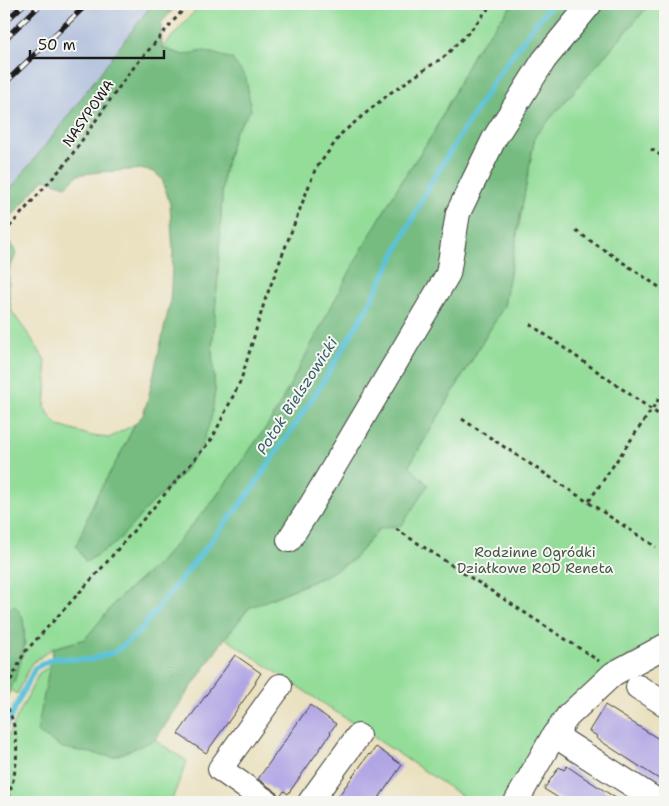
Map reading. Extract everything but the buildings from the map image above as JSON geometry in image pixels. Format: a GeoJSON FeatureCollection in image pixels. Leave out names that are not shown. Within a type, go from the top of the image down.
{"type":"FeatureCollection","features":[{"type":"Feature","properties":{"kind":"street"},"geometry":{"type":"LineString","coordinates":[[289,540],[448,274],[458,212],[494,139],[544,60],[590,4]]}},
{"type":"Feature","properties":{"kind":"street"},"geometry":{"type":"LineString","coordinates":[[516,802],[554,735],[568,716],[613,674],[665,646]]}},
{"type":"Feature","properties":{"kind":"street"},"geometry":{"type":"LineString","coordinates":[[267,802],[220,769],[280,686]]}},
{"type":"Feature","properties":{"kind":"street"},"geometry":{"type":"LineString","coordinates":[[638,687],[665,704]]}},
{"type":"Feature","properties":{"kind":"street"},"geometry":{"type":"LineString","coordinates":[[554,735],[658,802]]}},
{"type":"Feature","properties":{"kind":"street"},"geometry":{"type":"LineString","coordinates":[[310,802],[358,736]]}},
{"type":"Feature","properties":{"kind":"path","name":"NASYPOWA"},"geometry":{"type":"LineString","coordinates":[[4,233],[66,163],[129,73],[188,4]]}},
{"type":"Feature","properties":{"kind":"path"},"geometry":{"type":"LineString","coordinates":[[4,695],[24,653],[100,570],[212,439],[241,380],[265,300],[315,170],[342,133],[390,93],[445,56],[471,30],[492,4]]}},
{"type":"Feature","properties":{"kind":"path"},"geometry":{"type":"LineString","coordinates":[[651,148],[665,158]]}},
{"type":"Feature","properties":{"kind":"path"},"geometry":{"type":"LineString","coordinates":[[576,231],[665,291]]}},
{"type":"Feature","properties":{"kind":"path"},"geometry":{"type":"LineString","coordinates":[[530,324],[665,419]]}},
{"type":"Feature","properties":{"kind":"path"},"geometry":{"type":"LineString","coordinates":[[588,501],[665,390]]}},
{"type":"Feature","properties":{"kind":"path"},"geometry":{"type":"LineString","coordinates":[[462,419],[656,547]]}},
{"type":"Feature","properties":{"kind":"path"},"geometry":{"type":"LineString","coordinates":[[396,529],[608,666],[613,674]]}},
{"type":"Feature","properties":{"kind":"path"},"geometry":{"type":"LineString","coordinates":[[4,701],[10,712],[16,733],[16,761],[12,787],[6,802]]}},
{"type":"Feature","properties":{"kind":"shaded area"},"geometry":{"type":"Polygon","coordinates":[[[4,4],[152,4],[55,133],[4,197],[4,4]]]}},
{"type":"Feature","properties":{"kind":"green space"},"geometry":{"type":"Polygon","coordinates":[[[152,4],[178,4],[161,23],[162,48],[183,55],[205,51],[232,59],[246,78],[251,110],[234,133],[223,176],[212,351],[215,391],[211,419],[201,447],[181,475],[151,504],[116,543],[86,562],[76,546],[96,497],[135,424],[143,415],[148,399],[170,303],[173,252],[170,204],[162,179],[146,169],[78,175],[66,186],[44,179],[4,225],[4,197],[55,133],[152,4]]]}},
{"type":"Feature","properties":{"kind":"green space"},"geometry":{"type":"Polygon","coordinates":[[[201,4],[513,4],[475,51],[433,134],[399,185],[272,419],[213,501],[161,561],[118,599],[85,640],[53,648],[31,664],[17,694],[10,690],[25,643],[15,606],[4,610],[4,303],[9,296],[12,312],[45,360],[47,382],[45,406],[51,418],[59,426],[92,436],[109,438],[135,424],[121,453],[151,504],[181,475],[215,391],[212,351],[223,176],[234,133],[251,110],[205,51],[183,55],[162,48],[201,4]]]}},
{"type":"Feature","properties":{"kind":"green space"},"geometry":{"type":"Polygon","coordinates":[[[513,4],[650,4],[535,136],[504,306],[409,466],[428,485],[402,525],[379,529],[353,560],[323,577],[249,608],[225,638],[155,740],[113,757],[63,748],[37,732],[53,648],[85,639],[118,599],[161,561],[213,501],[272,419],[357,258],[399,185],[433,134],[475,51],[513,4]]]}},
{"type":"Feature","properties":{"kind":"green space","name":"Rodzinne Ogródki Działkowe ROD Reneta"},"geometry":{"type":"Polygon","coordinates":[[[650,4],[665,4],[665,638],[623,659],[510,802],[471,802],[225,638],[249,608],[323,577],[353,560],[379,529],[409,466],[504,306],[535,136],[650,4]]]}},
{"type":"Feature","properties":{"kind":"green space"},"geometry":{"type":"Polygon","coordinates":[[[4,234],[17,252],[9,270],[9,296],[4,303],[4,234]]]}},
{"type":"Feature","properties":{"kind":"green space"},"geometry":{"type":"Polygon","coordinates":[[[15,606],[23,620],[23,652],[17,674],[4,704],[4,610],[15,606]]]}},
{"type":"Feature","properties":{"kind":"green space"},"geometry":{"type":"Polygon","coordinates":[[[50,666],[47,686],[113,757],[155,740],[187,761],[171,802],[4,802],[4,744],[39,673],[50,666]]]}},
{"type":"Feature","properties":{"kind":"waterway","name":"Potok Bielszowicki"},"geometry":{"type":"LineString","coordinates":[[4,730],[35,668],[54,658],[89,660],[115,652],[139,632],[250,492],[320,387],[370,303],[429,186],[494,81],[531,29],[552,4]]}},
{"type":"Feature","properties":{"kind":"railway"},"geometry":{"type":"LineString","coordinates":[[4,23],[24,4]]}},
{"type":"Feature","properties":{"kind":"railway"},"geometry":{"type":"LineString","coordinates":[[4,40],[41,4]]}},
{"type":"Feature","properties":{"kind":"railway"},"geometry":{"type":"LineString","coordinates":[[4,84],[87,4]]}}]}
